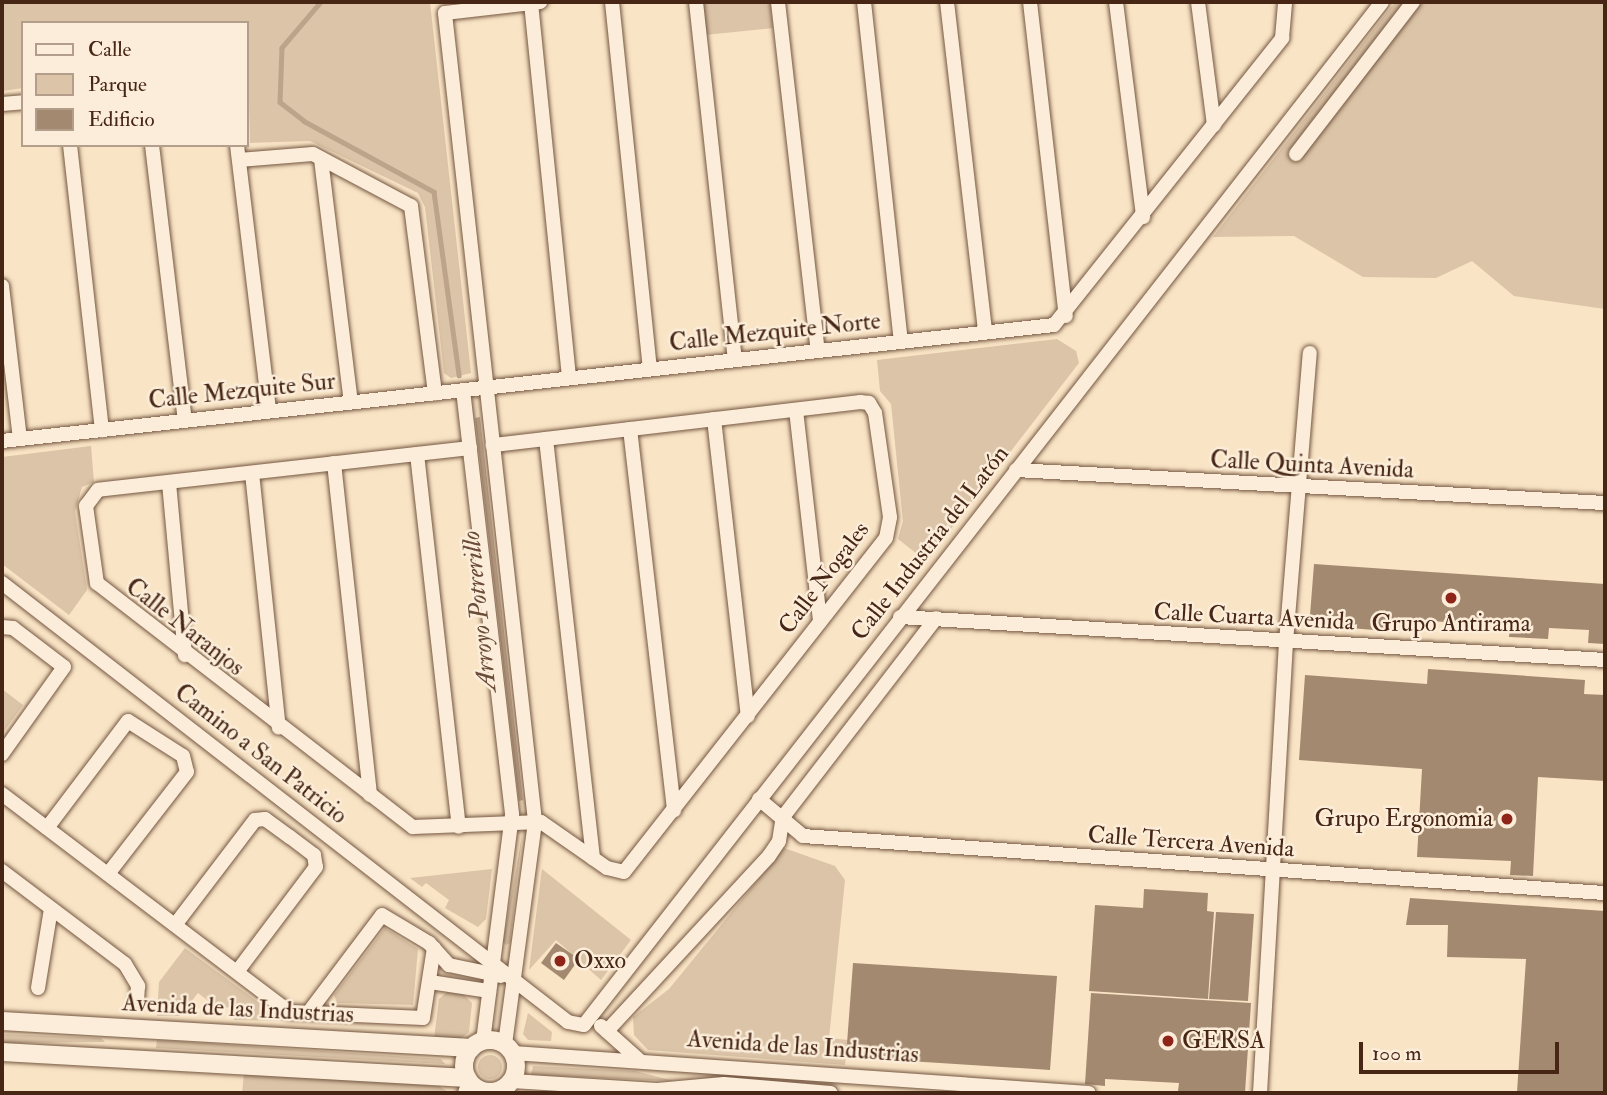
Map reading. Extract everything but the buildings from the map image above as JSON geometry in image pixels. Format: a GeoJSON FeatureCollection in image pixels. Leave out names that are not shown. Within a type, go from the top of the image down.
{"type":"FeatureCollection","features":[{"type":"Feature","properties":{"kind":"street"},"geometry":{"type":"LineString","coordinates":[[2,1052],[130,1058],[467,1084],[494,1093],[512,1081],[509,1048],[513,978],[535,821],[444,13],[536,2],[569,378]]}},
{"type":"Feature","properties":{"kind":"street"},"geometry":{"type":"LineString","coordinates":[[612,2],[650,369]]}},
{"type":"Feature","properties":{"kind":"street"},"geometry":{"type":"LineString","coordinates":[[696,2],[735,360]]}},
{"type":"Feature","properties":{"kind":"street"},"geometry":{"type":"LineString","coordinates":[[778,2],[818,351]]}},
{"type":"Feature","properties":{"kind":"street"},"geometry":{"type":"LineString","coordinates":[[864,2],[901,341]]}},
{"type":"Feature","properties":{"kind":"street"},"geometry":{"type":"LineString","coordinates":[[947,2],[985,332]]}},
{"type":"Feature","properties":{"kind":"street"},"geometry":{"type":"LineString","coordinates":[[1030,2],[1066,316]]}},
{"type":"Feature","properties":{"kind":"street"},"geometry":{"type":"LineString","coordinates":[[1116,2],[1143,217]]}},
{"type":"Feature","properties":{"kind":"street"},"geometry":{"type":"LineString","coordinates":[[1198,2],[1214,125]]}},
{"type":"Feature","properties":{"kind":"street"},"geometry":{"type":"LineString","coordinates":[[1066,316],[1282,38],[1285,2]]}},
{"type":"Feature","properties":{"kind":"street"},"geometry":{"type":"LineString","coordinates":[[1381,4],[1411,2]]}},
{"type":"Feature","properties":{"kind":"street"},"geometry":{"type":"LineString","coordinates":[[1296,154],[1411,2]]}},
{"type":"Feature","properties":{"kind":"street","name":"Calle Industria del Latón"},"geometry":{"type":"LineString","coordinates":[[593,1018],[900,617],[1381,4]]}},
{"type":"Feature","properties":{"kind":"street"},"geometry":{"type":"LineString","coordinates":[[2,104],[21,102]]}},
{"type":"Feature","properties":{"kind":"street"},"geometry":{"type":"LineString","coordinates":[[70,147],[102,430]]}},
{"type":"Feature","properties":{"kind":"street"},"geometry":{"type":"LineString","coordinates":[[152,147],[185,420]]}},
{"type":"Feature","properties":{"kind":"street"},"geometry":{"type":"LineString","coordinates":[[268,411],[238,153],[305,152],[413,208],[435,393]]}},
{"type":"Feature","properties":{"kind":"street"},"geometry":{"type":"LineString","coordinates":[[321,159],[351,402]]}},
{"type":"Feature","properties":{"kind":"street"},"geometry":{"type":"LineString","coordinates":[[2,286],[20,439]]}},
{"type":"Feature","properties":{"kind":"street","name":"Calle Mezquite Norte"},"geometry":{"type":"LineString","coordinates":[[486,387],[1054,325],[1066,316]]}},
{"type":"Feature","properties":{"kind":"street"},"geometry":{"type":"LineString","coordinates":[[1260,1093],[1286,642],[1310,353]]}},
{"type":"Feature","properties":{"kind":"street","name":"Calle Mezquite Sur"},"geometry":{"type":"LineString","coordinates":[[2,441],[486,387]]}},
{"type":"Feature","properties":{"kind":"street"},"geometry":{"type":"LineString","coordinates":[[463,390],[512,822],[489,991],[477,1045],[464,1062],[467,1084]]}},
{"type":"Feature","properties":{"kind":"street","name":"Calle Nogales"},"geometry":{"type":"LineString","coordinates":[[493,445],[796,410],[872,405],[890,517],[886,538],[624,872],[613,871],[535,821]]}},
{"type":"Feature","properties":{"kind":"street"},"geometry":{"type":"LineString","coordinates":[[796,410],[820,622]]}},
{"type":"Feature","properties":{"kind":"street"},"geometry":{"type":"LineString","coordinates":[[713,419],[748,716]]}},
{"type":"Feature","properties":{"kind":"street"},"geometry":{"type":"LineString","coordinates":[[630,429],[674,810]]}},
{"type":"Feature","properties":{"kind":"street"},"geometry":{"type":"LineString","coordinates":[[546,439],[593,858]]}},
{"type":"Feature","properties":{"kind":"street","name":"Calle Naranjos"},"geometry":{"type":"LineString","coordinates":[[470,448],[102,489],[86,506],[99,587],[279,728],[413,827],[459,827],[535,821]]}},
{"type":"Feature","properties":{"kind":"street"},"geometry":{"type":"LineString","coordinates":[[417,454],[459,827]]}},
{"type":"Feature","properties":{"kind":"street"},"geometry":{"type":"LineString","coordinates":[[334,463],[370,795]]}},
{"type":"Feature","properties":{"kind":"street","name":"Calle Quinta Avenida"},"geometry":{"type":"LineString","coordinates":[[1016,470],[1605,503]]}},
{"type":"Feature","properties":{"kind":"street"},"geometry":{"type":"LineString","coordinates":[[252,473],[279,728]]}},
{"type":"Feature","properties":{"kind":"street"},"geometry":{"type":"LineString","coordinates":[[169,483],[186,655]]}},
{"type":"Feature","properties":{"kind":"street","name":"Camino a San Patricio"},"geometry":{"type":"LineString","coordinates":[[2,583],[492,968]]}},
{"type":"Feature","properties":{"kind":"street","name":"Calle Cuarta Avenida"},"geometry":{"type":"LineString","coordinates":[[900,617],[1605,660]]}},
{"type":"Feature","properties":{"kind":"street","name":"Calle Industria del Latón"},"geometry":{"type":"LineString","coordinates":[[783,817],[936,618]]}},
{"type":"Feature","properties":{"kind":"street"},"geometry":{"type":"LineString","coordinates":[[2,627],[13,628],[37,644],[64,671],[2,754]]}},
{"type":"Feature","properties":{"kind":"street"},"geometry":{"type":"LineString","coordinates":[[47,828],[124,723],[137,722],[161,739],[187,759],[188,768],[108,874]]}},
{"type":"Feature","properties":{"kind":"street"},"geometry":{"type":"LineString","coordinates":[[2,794],[289,1012],[423,1018],[434,948]]}},
{"type":"Feature","properties":{"kind":"street","name":"Calle Tercera Avenida"},"geometry":{"type":"LineString","coordinates":[[759,799],[803,836],[1605,893]]}},
{"type":"Feature","properties":{"kind":"street"},"geometry":{"type":"LineString","coordinates":[[607,1031],[769,856],[779,841],[783,817]]}},
{"type":"Feature","properties":{"kind":"street"},"geometry":{"type":"LineString","coordinates":[[175,925],[255,820],[265,819],[314,855],[316,867],[237,972]]}},
{"type":"Feature","properties":{"kind":"street"},"geometry":{"type":"LineString","coordinates":[[2,872],[125,964],[138,986],[137,1000]]}},
{"type":"Feature","properties":{"kind":"street"},"geometry":{"type":"LineString","coordinates":[[38,988],[51,909]]}},
{"type":"Feature","properties":{"kind":"street"},"geometry":{"type":"LineString","coordinates":[[309,1013],[374,921],[387,915],[434,948],[449,965],[492,968],[513,978],[571,1024],[593,1018],[639,1060]]}},
{"type":"Feature","properties":{"kind":"street"},"geometry":{"type":"LineString","coordinates":[[430,982],[489,991]]}},
{"type":"Feature","properties":{"kind":"street","name":"Avenida de las Industrias"},"geometry":{"type":"LineString","coordinates":[[2,1021],[477,1045]]}},
{"type":"Feature","properties":{"kind":"street"},"geometry":{"type":"LineString","coordinates":[[130,1058],[131,1027]]}},
{"type":"Feature","properties":{"kind":"street"},"geometry":{"type":"LineString","coordinates":[[477,1045],[509,1048]]}},
{"type":"Feature","properties":{"kind":"street","name":"Avenida de las Industrias"},"geometry":{"type":"LineString","coordinates":[[509,1048],[1089,1093]]}},
{"type":"Feature","properties":{"kind":"street"},"geometry":{"type":"LineString","coordinates":[[724,1084],[726,1065]]}},
{"type":"Feature","properties":{"kind":"street","name":"Avenida de las Industrias"},"geometry":{"type":"LineString","coordinates":[[512,1081],[657,1090],[724,1084],[831,1093]]}},
{"type":"Feature","properties":{"kind":"green space"},"geometry":{"type":"Polygon","coordinates":[[[2,2],[430,2],[471,373],[451,378],[444,373],[425,207],[418,193],[310,141],[250,143],[248,21],[21,21],[21,88],[2,91],[2,2]]]}},
{"type":"Feature","properties":{"kind":"green space"},"geometry":{"type":"Polygon","coordinates":[[[700,2],[770,2],[773,28],[705,35],[700,2]]]}},
{"type":"Feature","properties":{"kind":"green space"},"geometry":{"type":"Polygon","coordinates":[[[1395,2],[1605,2],[1605,309],[1514,296],[1472,261],[1436,278],[1363,277],[1294,236],[1213,237],[1395,2]]]}},
{"type":"Feature","properties":{"kind":"green space"},"geometry":{"type":"Polygon","coordinates":[[[1057,339],[1076,351],[1079,363],[926,561],[898,539],[903,521],[891,404],[880,391],[877,360],[1057,339]]]}},
{"type":"Feature","properties":{"kind":"green space"},"geometry":{"type":"Polygon","coordinates":[[[91,446],[94,482],[82,487],[75,511],[87,590],[69,615],[2,564],[2,457],[91,446]]]}},
{"type":"Feature","properties":{"kind":"green space"},"geometry":{"type":"Polygon","coordinates":[[[2,689],[23,705],[2,734],[2,689]]]}},
{"type":"Feature","properties":{"kind":"green space"},"geometry":{"type":"Polygon","coordinates":[[[522,836],[510,943],[506,945],[503,942],[522,836]]]}},
{"type":"Feature","properties":{"kind":"green space"},"geometry":{"type":"Polygon","coordinates":[[[784,848],[835,866],[845,880],[829,1038],[848,1040],[845,1065],[648,1050],[634,1035],[633,1017],[669,989],[784,848]]]}},
{"type":"Feature","properties":{"kind":"green space"},"geometry":{"type":"Polygon","coordinates":[[[492,869],[486,919],[478,927],[445,908],[449,900],[426,883],[422,887],[410,878],[492,869]]]}},
{"type":"Feature","properties":{"kind":"green space"},"geometry":{"type":"Polygon","coordinates":[[[542,869],[631,940],[601,980],[556,940],[529,970],[542,869]]]}},
{"type":"Feature","properties":{"kind":"green space"},"geometry":{"type":"Polygon","coordinates":[[[385,928],[418,949],[413,1005],[337,1003],[334,995],[385,928]]]}},
{"type":"Feature","properties":{"kind":"green space"},"geometry":{"type":"Polygon","coordinates":[[[185,948],[284,1021],[234,1020],[233,1008],[215,1006],[198,993],[180,1016],[157,1016],[159,982],[185,948]]]}},
{"type":"Feature","properties":{"kind":"green space"},"geometry":{"type":"Polygon","coordinates":[[[447,992],[463,994],[472,1003],[469,1032],[459,1040],[434,1039],[439,999],[447,992]]]}},
{"type":"Feature","properties":{"kind":"green space"},"geometry":{"type":"Polygon","coordinates":[[[528,1013],[552,1032],[551,1041],[528,1040],[523,1034],[528,1013]]]}},
{"type":"Feature","properties":{"kind":"green space"},"geometry":{"type":"Polygon","coordinates":[[[2,1034],[101,1038],[105,1042],[2,1043],[2,1034]]]}},
{"type":"Feature","properties":{"kind":"green space"},"geometry":{"type":"Polygon","coordinates":[[[157,1040],[441,1059],[445,1064],[156,1048],[157,1040]]]}},
{"type":"Feature","properties":{"kind":"green space"},"geometry":{"type":"Polygon","coordinates":[[[490,1055],[501,1062],[502,1067],[495,1078],[490,1079],[479,1072],[478,1067],[485,1056],[490,1055]]]}},
{"type":"Feature","properties":{"kind":"green space"},"geometry":{"type":"Polygon","coordinates":[[[533,1066],[635,1071],[674,1081],[531,1075],[533,1066]]]}},
{"type":"Feature","properties":{"kind":"green space"},"geometry":{"type":"Polygon","coordinates":[[[244,1074],[439,1086],[450,1093],[242,1093],[244,1074]]]}},
{"type":"Feature","properties":{"kind":"shaded area"},"geometry":{"type":"Polygon","coordinates":[[[480,417],[523,800],[519,801],[475,418],[480,417]]]}},
{"type":"Feature","properties":{"kind":"waterway","name":"Arroyo Potrerillo"},"geometry":{"type":"LineString","coordinates":[[321,2],[282,48],[280,102],[304,121],[434,192],[459,375]]}},
{"type":"Feature","properties":{"kind":"place","name":"Grupo Antirama"},"geometry":{"type":"Point","coordinates":[1451,598]}},
{"type":"Feature","properties":{"kind":"place","name":"Grupo Ergonomia"},"geometry":{"type":"Point","coordinates":[1507,819]}},
{"type":"Feature","properties":{"kind":"place","name":"Oxxo"},"geometry":{"type":"Point","coordinates":[560,961]}},
{"type":"Feature","properties":{"kind":"place","name":"GERSA"},"geometry":{"type":"Point","coordinates":[1168,1041]}}]}
